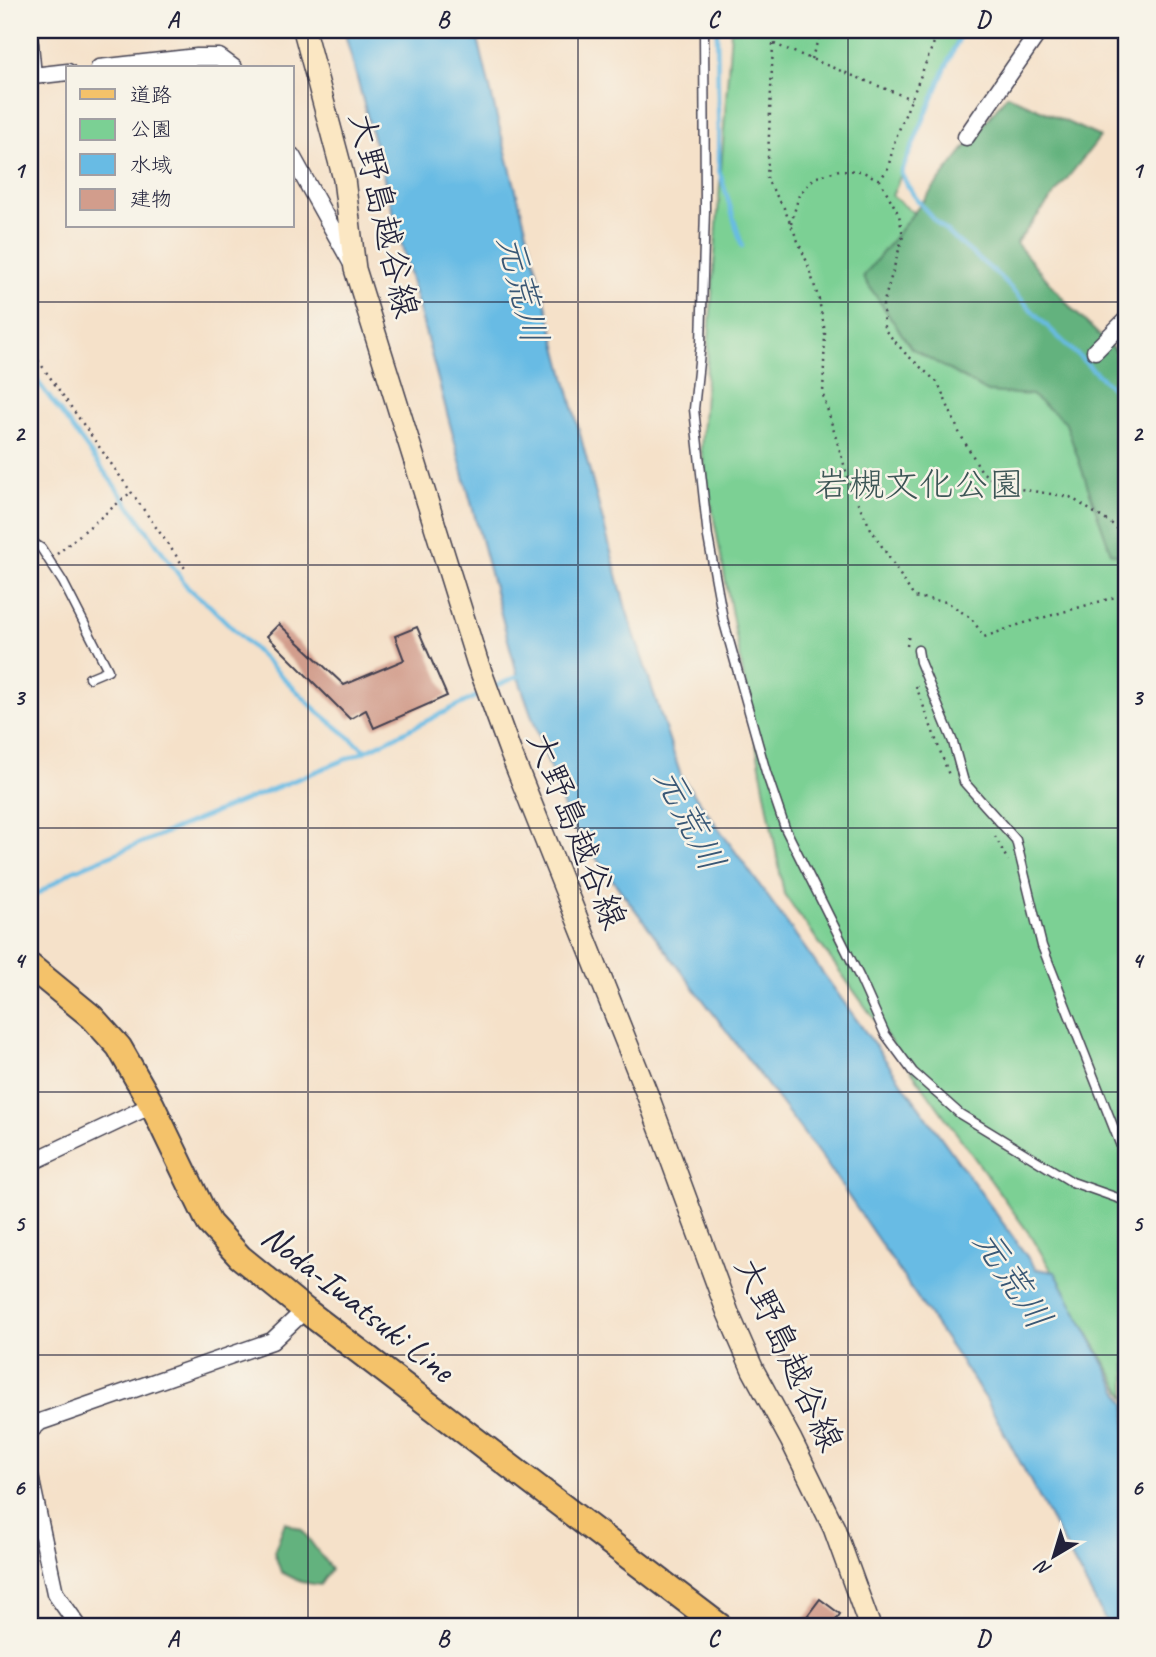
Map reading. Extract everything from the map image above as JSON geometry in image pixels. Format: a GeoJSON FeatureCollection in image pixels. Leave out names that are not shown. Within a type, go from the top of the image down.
{"type":"FeatureCollection","features":[{"type":"Feature","properties":{"kind":"main road","name":"大野島越谷線"},"geometry":{"type":"LineString","coordinates":[[304,30],[344,179],[355,269],[477,661],[510,751],[649,1099],[728,1313],[753,1370],[834,1528],[870,1627]]}},
{"type":"Feature","properties":{"kind":"main road","name":"Noda-Iwatsuki Line"},"geometry":{"type":"LineString","coordinates":[[30,966],[92,1017],[119,1047],[152,1105],[209,1223],[240,1257],[305,1310],[721,1627]]}},
{"type":"Feature","properties":{"kind":"street"},"geometry":{"type":"LineString","coordinates":[[966,137],[1040,30]]}},
{"type":"Feature","properties":{"kind":"street"},"geometry":{"type":"LineString","coordinates":[[30,44],[33,76],[66,72]]}},
{"type":"Feature","properties":{"kind":"street"},"geometry":{"type":"LineString","coordinates":[[117,66],[219,57],[231,66]]}},
{"type":"Feature","properties":{"kind":"street"},"geometry":{"type":"LineString","coordinates":[[294,160],[355,269]]}},
{"type":"Feature","properties":{"kind":"street"},"geometry":{"type":"LineString","coordinates":[[1095,351],[1126,320]]}},
{"type":"Feature","properties":{"kind":"street"},"geometry":{"type":"LineString","coordinates":[[30,1163],[152,1105]]}},
{"type":"Feature","properties":{"kind":"street"},"geometry":{"type":"LineString","coordinates":[[30,1431],[40,1422],[272,1342],[305,1310]]}},
{"type":"Feature","properties":{"kind":"street"},"geometry":{"type":"LineString","coordinates":[[30,1476],[55,1593],[79,1627]]}},
{"type":"Feature","properties":{"kind":"lane"},"geometry":{"type":"LineString","coordinates":[[704,30],[703,290],[694,409],[708,537],[723,619],[766,772],[785,828],[885,1034],[913,1072],[971,1121],[1073,1182],[1126,1201]]}},
{"type":"Feature","properties":{"kind":"lane"},"geometry":{"type":"LineString","coordinates":[[30,541],[41,548],[63,582],[108,670],[89,678]]}},
{"type":"Feature","properties":{"kind":"lane"},"geometry":{"type":"LineString","coordinates":[[918,650],[920,662],[953,742],[964,782],[1016,840],[1042,946],[1124,1163]]}},
{"type":"Feature","properties":{"kind":"path"},"geometry":{"type":"LineString","coordinates":[[771,30],[773,44],[767,180],[784,208],[807,262],[825,332],[823,395],[852,491],[871,529],[914,597],[947,602],[972,619],[984,637],[1126,594]]}},
{"type":"Feature","properties":{"kind":"path"},"geometry":{"type":"LineString","coordinates":[[811,59],[822,30]]}},
{"type":"Feature","properties":{"kind":"path"},"geometry":{"type":"LineString","coordinates":[[880,180],[888,168],[895,140],[939,30]]}},
{"type":"Feature","properties":{"kind":"path"},"geometry":{"type":"LineString","coordinates":[[773,44],[911,99]]}},
{"type":"Feature","properties":{"kind":"path"},"geometry":{"type":"LineString","coordinates":[[791,225],[799,195],[814,178],[839,170],[861,171],[880,180],[899,215],[902,236],[883,305],[884,329],[905,353],[939,383],[960,432],[982,472],[1000,486],[1070,497],[1115,526],[1126,539]]}},
{"type":"Feature","properties":{"kind":"path"},"geometry":{"type":"LineString","coordinates":[[30,349],[187,571]]}},
{"type":"Feature","properties":{"kind":"path"},"geometry":{"type":"LineString","coordinates":[[49,561],[131,492]]}},
{"type":"Feature","properties":{"kind":"path"},"geometry":{"type":"LineString","coordinates":[[908,657],[906,644],[909,633]]}},
{"type":"Feature","properties":{"kind":"path"},"geometry":{"type":"LineString","coordinates":[[915,682],[948,772],[955,783]]}},
{"type":"Feature","properties":{"kind":"path"},"geometry":{"type":"LineString","coordinates":[[992,830],[1013,870]]}},
{"type":"Feature","properties":{"kind":"path"},"geometry":{"type":"LineString","coordinates":[[1124,1163],[1126,1178]]}},
{"type":"Feature","properties":{"kind":"green space","name":"岩槻文化公園"},"geometry":{"type":"Polygon","coordinates":[[[731,30],[961,30],[892,196],[1126,381],[1126,1398],[1033,1239],[784,894],[701,449],[731,30]]]}},
{"type":"Feature","properties":{"kind":"green space"},"geometry":{"type":"Polygon","coordinates":[[[1007,95],[1100,137],[1016,243],[1071,308],[1126,361],[1126,557],[1111,553],[1065,421],[1031,395],[988,392],[911,348],[863,277],[1007,95]]]}},
{"type":"Feature","properties":{"kind":"green space"},"geometry":{"type":"Polygon","coordinates":[[[285,1522],[302,1530],[331,1569],[320,1585],[301,1582],[281,1572],[274,1552],[285,1522]]]}},
{"type":"Feature","properties":{"kind":"water","name":"元荒川"},"geometry":{"type":"Polygon","coordinates":[[[344,30],[476,30],[626,609],[681,776],[1036,1269],[1055,1272],[1126,1405],[1126,1627],[1109,1627],[986,1399],[826,1163],[569,822],[518,677],[344,30]]]}},
{"type":"Feature","properties":{"kind":"building"},"geometry":{"type":"Polygon","coordinates":[[[279,624],[344,685],[404,660],[395,636],[417,627],[447,696],[374,728],[366,710],[350,719],[267,636],[279,624]]]}},
{"type":"Feature","properties":{"kind":"building"},"geometry":{"type":"Polygon","coordinates":[[[820,1599],[840,1614],[831,1627],[799,1627],[820,1599]]]}},
{"type":"Feature","properties":{"kind":"waterway"},"geometry":{"type":"LineString","coordinates":[[717,30],[719,170],[742,246]]}},
{"type":"Feature","properties":{"kind":"waterway"},"geometry":{"type":"LineString","coordinates":[[963,30],[901,173],[932,217],[1000,277],[1126,401]]}},
{"type":"Feature","properties":{"kind":"waterway"},"geometry":{"type":"LineString","coordinates":[[30,371],[188,588],[209,605],[317,711],[366,751]]}},
{"type":"Feature","properties":{"kind":"waterway"},"geometry":{"type":"LineString","coordinates":[[494,687],[521,675]]}},
{"type":"Feature","properties":{"kind":"waterway"},"geometry":{"type":"LineString","coordinates":[[30,899],[72,871],[366,751],[483,693]]}}]}
